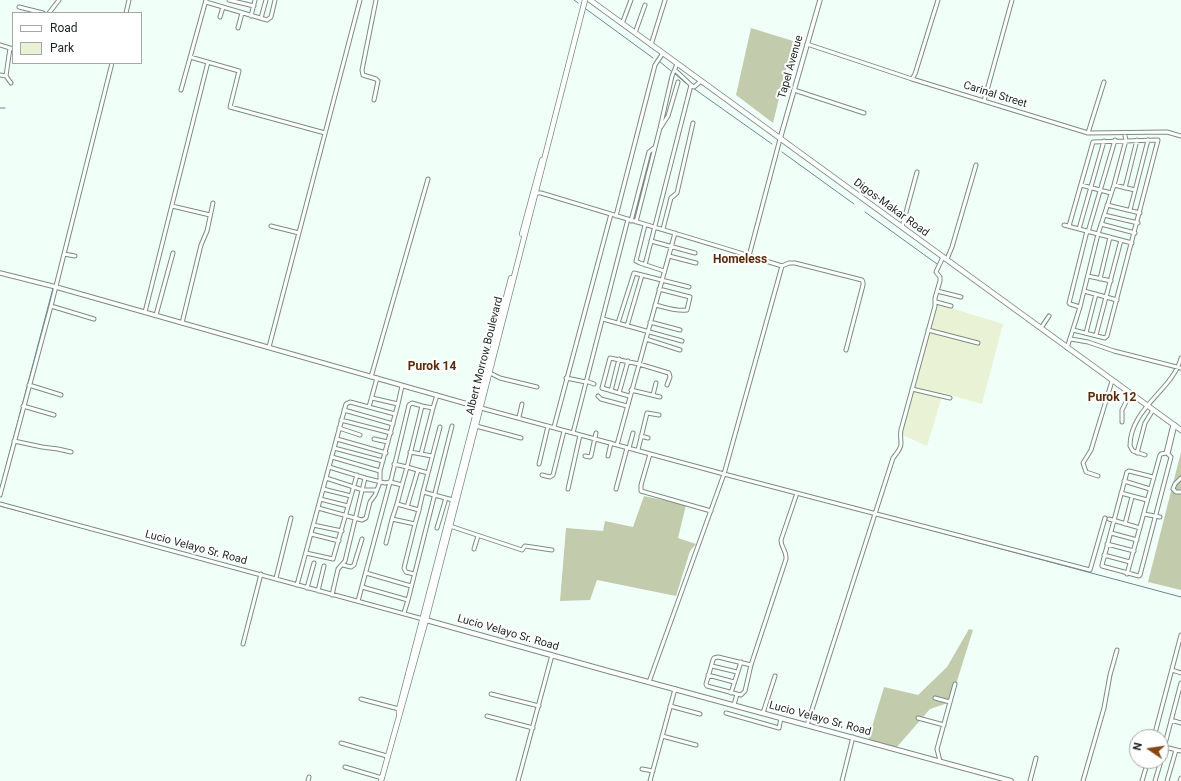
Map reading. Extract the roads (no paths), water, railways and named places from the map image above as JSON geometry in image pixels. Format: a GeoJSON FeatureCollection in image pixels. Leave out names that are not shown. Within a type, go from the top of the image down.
{"type":"FeatureCollection","features":[{"type":"Feature","properties":{"kind":"main road","name":"Albert Morrow Boulevard"},"geometry":{"type":"LineString","coordinates":[[398,716],[402,710],[476,426],[479,407],[490,373],[582,0]]}},
{"type":"Feature","properties":{"kind":"main road","name":"Albert Morrow Boulevard"},"geometry":{"type":"LineString","coordinates":[[381,780],[398,716],[398,709],[425,619],[453,500],[479,407],[585,0]]}},
{"type":"Feature","properties":{"kind":"main road","name":"Digos-Makar Road"},"geometry":{"type":"LineString","coordinates":[[594,1],[622,24],[1181,430]]}},
{"type":"Feature","properties":{"kind":"main road","name":"Lucio Velayo Sr. Road"},"geometry":{"type":"LineString","coordinates":[[425,619],[1011,781]]}},
{"type":"Feature","properties":{"kind":"street"},"geometry":{"type":"LineString","coordinates":[[50,12],[59,0]]}},
{"type":"Feature","properties":{"kind":"street"},"geometry":{"type":"LineString","coordinates":[[126,12],[129,0]]}},
{"type":"Feature","properties":{"kind":"street"},"geometry":{"type":"LineString","coordinates":[[216,5],[217,0]]}},
{"type":"Feature","properties":{"kind":"street"},"geometry":{"type":"LineString","coordinates":[[220,17],[228,0],[254,6]]}},
{"type":"Feature","properties":{"kind":"street"},"geometry":{"type":"LineString","coordinates":[[251,16],[255,0]]}},
{"type":"Feature","properties":{"kind":"street"},"geometry":{"type":"LineString","coordinates":[[261,18],[266,0]]}},
{"type":"Feature","properties":{"kind":"street"},"geometry":{"type":"LineString","coordinates":[[181,90],[206,1],[224,8],[267,20],[270,18],[276,0]]}},
{"type":"Feature","properties":{"kind":"street"},"geometry":{"type":"LineString","coordinates":[[269,347],[360,0]]}},
{"type":"Feature","properties":{"kind":"street"},"geometry":{"type":"LineString","coordinates":[[374,100],[378,81],[363,75],[362,70],[376,0]]}},
{"type":"Feature","properties":{"kind":"street"},"geometry":{"type":"LineString","coordinates":[[622,24],[631,0]]}},
{"type":"Feature","properties":{"kind":"street"},"geometry":{"type":"LineString","coordinates":[[651,44],[665,0]]}},
{"type":"Feature","properties":{"kind":"street","name":"Tapel Avenue"},"geometry":{"type":"LineString","coordinates":[[780,139],[820,0]]}},
{"type":"Feature","properties":{"kind":"street"},"geometry":{"type":"LineString","coordinates":[[912,79],[915,74],[938,0]]}},
{"type":"Feature","properties":{"kind":"street"},"geometry":{"type":"LineString","coordinates":[[984,101],[1012,0]]}},
{"type":"Feature","properties":{"kind":"street"},"geometry":{"type":"LineString","coordinates":[[635,33],[645,5]]}},
{"type":"Feature","properties":{"kind":"street"},"geometry":{"type":"LineString","coordinates":[[19,7],[39,12]]}},
{"type":"Feature","properties":{"kind":"street"},"geometry":{"type":"LineString","coordinates":[[238,28],[242,13]]}},
{"type":"Feature","properties":{"kind":"street","name":"Carinal Street"},"geometry":{"type":"LineString","coordinates":[[807,44],[912,79],[1088,133],[1167,132],[1181,136]]}},
{"type":"Feature","properties":{"kind":"street"},"geometry":{"type":"LineString","coordinates":[[0,45],[12,49],[6,76]]}},
{"type":"Feature","properties":{"kind":"street"},"geometry":{"type":"LineString","coordinates":[[616,216],[655,65],[663,53]]}},
{"type":"Feature","properties":{"kind":"street"},"geometry":{"type":"LineString","coordinates":[[190,57],[238,71],[230,107],[325,133]]}},
{"type":"Feature","properties":{"kind":"street"},"geometry":{"type":"LineString","coordinates":[[145,312],[208,62]]}},
{"type":"Feature","properties":{"kind":"street"},"geometry":{"type":"LineString","coordinates":[[0,495],[56,287],[112,64]]}},
{"type":"Feature","properties":{"kind":"street"},"geometry":{"type":"LineString","coordinates":[[636,222],[672,76],[678,64]]}},
{"type":"Feature","properties":{"kind":"street"},"geometry":{"type":"LineString","coordinates":[[675,70],[694,87],[701,81]]}},
{"type":"Feature","properties":{"kind":"street"},"geometry":{"type":"LineString","coordinates":[[682,76],[685,70]]}},
{"type":"Feature","properties":{"kind":"street"},"geometry":{"type":"LineString","coordinates":[[0,75],[6,76],[11,83]]}},
{"type":"Feature","properties":{"kind":"street"},"geometry":{"type":"LineString","coordinates":[[660,128],[668,116],[678,82]]}},
{"type":"Feature","properties":{"kind":"street"},"geometry":{"type":"LineString","coordinates":[[1088,133],[1104,82]]}},
{"type":"Feature","properties":{"kind":"street"},"geometry":{"type":"LineString","coordinates":[[645,265],[691,85]]}},
{"type":"Feature","properties":{"kind":"street"},"geometry":{"type":"LineString","coordinates":[[794,90],[864,113]]}},
{"type":"Feature","properties":{"kind":"street"},"geometry":{"type":"LineString","coordinates":[[663,115],[668,116]]}},
{"type":"Feature","properties":{"kind":"street"},"geometry":{"type":"LineString","coordinates":[[663,229],[671,198],[677,193],[693,123]]}},
{"type":"Feature","properties":{"kind":"street"},"geometry":{"type":"LineString","coordinates":[[1067,348],[1071,340],[1080,307],[1098,234],[1114,185],[1126,140],[1125,136]]}},
{"type":"Feature","properties":{"kind":"street"},"geometry":{"type":"LineString","coordinates":[[749,256],[780,139]]}},
{"type":"Feature","properties":{"kind":"street"},"geometry":{"type":"LineString","coordinates":[[1080,307],[1070,304],[1069,302],[1115,140]]}},
{"type":"Feature","properties":{"kind":"street"},"geometry":{"type":"LineString","coordinates":[[1069,226],[1093,142],[1115,140],[1159,141],[1107,337],[1096,336],[1073,330]]}},
{"type":"Feature","properties":{"kind":"street"},"geometry":{"type":"LineString","coordinates":[[1126,188],[1137,140]]}},
{"type":"Feature","properties":{"kind":"street"},"geometry":{"type":"LineString","coordinates":[[1130,210],[1148,140]]}},
{"type":"Feature","properties":{"kind":"street"},"geometry":{"type":"LineString","coordinates":[[1078,229],[1104,141]]}},
{"type":"Feature","properties":{"kind":"street"},"geometry":{"type":"LineString","coordinates":[[573,433],[629,220],[649,152],[654,148]]}},
{"type":"Feature","properties":{"kind":"street"},"geometry":{"type":"LineString","coordinates":[[1084,155],[1089,157]]}},
{"type":"Feature","properties":{"kind":"street"},"geometry":{"type":"LineString","coordinates":[[807,725],[847,599],[877,514],[893,460],[901,444],[900,430],[936,302],[940,278],[936,272],[952,247],[976,165]]}},
{"type":"Feature","properties":{"kind":"street"},"geometry":{"type":"LineString","coordinates":[[902,227],[916,172]]}},
{"type":"Feature","properties":{"kind":"street"},"geometry":{"type":"LineString","coordinates":[[371,377],[428,178]]}},
{"type":"Feature","properties":{"kind":"street"},"geometry":{"type":"LineString","coordinates":[[1081,185],[1111,194]]}},
{"type":"Feature","properties":{"kind":"street"},"geometry":{"type":"LineString","coordinates":[[1114,185],[1135,190]]}},
{"type":"Feature","properties":{"kind":"street"},"geometry":{"type":"LineString","coordinates":[[535,193],[541,193],[645,225],[663,229],[782,266],[789,263],[795,263],[863,281],[846,350]]}},
{"type":"Feature","properties":{"kind":"street"},"geometry":{"type":"LineString","coordinates":[[182,323],[213,203]]}},
{"type":"Feature","properties":{"kind":"street"},"geometry":{"type":"LineString","coordinates":[[1107,205],[1140,213]]}},
{"type":"Feature","properties":{"kind":"street"},"geometry":{"type":"LineString","coordinates":[[172,206],[210,215]]}},
{"type":"Feature","properties":{"kind":"street"},"geometry":{"type":"LineString","coordinates":[[554,428],[610,214]]}},
{"type":"Feature","properties":{"kind":"street"},"geometry":{"type":"LineString","coordinates":[[1104,215],[1138,223]]}},
{"type":"Feature","properties":{"kind":"street"},"geometry":{"type":"LineString","coordinates":[[1101,224],[1135,233]]}},
{"type":"Feature","properties":{"kind":"street"},"geometry":{"type":"LineString","coordinates":[[645,225],[636,260],[637,262],[664,271]]}},
{"type":"Feature","properties":{"kind":"street"},"geometry":{"type":"LineString","coordinates":[[1064,225],[1132,243]]}},
{"type":"Feature","properties":{"kind":"street"},"geometry":{"type":"LineString","coordinates":[[271,226],[299,233]]}},
{"type":"Feature","properties":{"kind":"street"},"geometry":{"type":"LineString","coordinates":[[617,445],[629,396],[640,364],[675,233]]}},
{"type":"Feature","properties":{"kind":"street"},"geometry":{"type":"LineString","coordinates":[[1100,279],[1110,238]]}},
{"type":"Feature","properties":{"kind":"street"},"geometry":{"type":"LineString","coordinates":[[1096,336],[1121,240]]}},
{"type":"Feature","properties":{"kind":"street"},"geometry":{"type":"LineString","coordinates":[[651,242],[695,253]]}},
{"type":"Feature","properties":{"kind":"street"},"geometry":{"type":"LineString","coordinates":[[64,254],[75,256]]}},
{"type":"Feature","properties":{"kind":"street"},"geometry":{"type":"LineString","coordinates":[[156,315],[173,254]]}},
{"type":"Feature","properties":{"kind":"street"},"geometry":{"type":"LineString","coordinates":[[669,256],[696,263]]}},
{"type":"Feature","properties":{"kind":"street"},"geometry":{"type":"LineString","coordinates":[[649,682],[724,474],[782,266]]}},
{"type":"Feature","properties":{"kind":"street"},"geometry":{"type":"LineString","coordinates":[[0,273],[156,315],[564,431],[1090,570],[1105,518]]}},
{"type":"Feature","properties":{"kind":"street"},"geometry":{"type":"LineString","coordinates":[[618,323],[633,274],[689,287]]}},
{"type":"Feature","properties":{"kind":"street"},"geometry":{"type":"LineString","coordinates":[[627,326],[642,275]]}},
{"type":"Feature","properties":{"kind":"street"},"geometry":{"type":"LineString","coordinates":[[1088,276],[1111,281]]}},
{"type":"Feature","properties":{"kind":"street"},"geometry":{"type":"LineString","coordinates":[[655,305],[683,311],[687,310],[688,307],[690,297],[659,289]]}},
{"type":"Feature","properties":{"kind":"street"},"geometry":{"type":"LineString","coordinates":[[937,291],[961,297]]}},
{"type":"Feature","properties":{"kind":"street"},"geometry":{"type":"LineString","coordinates":[[1084,291],[1117,300]]}},
{"type":"Feature","properties":{"kind":"street"},"geometry":{"type":"LineString","coordinates":[[1086,333],[1096,294]]}},
{"type":"Feature","properties":{"kind":"street"},"geometry":{"type":"LineString","coordinates":[[936,302],[951,306]]}},
{"type":"Feature","properties":{"kind":"street"},"geometry":{"type":"LineString","coordinates":[[51,306],[94,320]]}},
{"type":"Feature","properties":{"kind":"street"},"geometry":{"type":"LineString","coordinates":[[1041,328],[1049,316]]}},
{"type":"Feature","properties":{"kind":"street"},"geometry":{"type":"LineString","coordinates":[[603,319],[682,340]]}},
{"type":"Feature","properties":{"kind":"street"},"geometry":{"type":"LineString","coordinates":[[650,322],[680,330]]}},
{"type":"Feature","properties":{"kind":"street"},"geometry":{"type":"LineString","coordinates":[[928,330],[978,343]]}},
{"type":"Feature","properties":{"kind":"street"},"geometry":{"type":"LineString","coordinates":[[646,339],[680,350]]}},
{"type":"Feature","properties":{"kind":"street"},"geometry":{"type":"LineString","coordinates":[[1071,340],[1088,342],[1114,351],[1180,368]]}},
{"type":"Feature","properties":{"kind":"street"},"geometry":{"type":"LineString","coordinates":[[629,396],[602,388],[609,358],[611,357],[668,373],[670,377],[667,384]]}},
{"type":"Feature","properties":{"kind":"street"},"geometry":{"type":"LineString","coordinates":[[1145,455],[1137,453],[1131,449],[1130,442],[1135,421],[1180,368],[1181,358]]}},
{"type":"Feature","properties":{"kind":"street"},"geometry":{"type":"LineString","coordinates":[[611,391],[619,359]]}},
{"type":"Feature","properties":{"kind":"street"},"geometry":{"type":"LineString","coordinates":[[619,393],[628,361]]}},
{"type":"Feature","properties":{"kind":"street"},"geometry":{"type":"LineString","coordinates":[[490,373],[500,378],[536,387]]}},
{"type":"Feature","properties":{"kind":"street"},"geometry":{"type":"LineString","coordinates":[[369,407],[376,378]]}},
{"type":"Feature","properties":{"kind":"street"},"geometry":{"type":"LineString","coordinates":[[566,378],[594,384]]}},
{"type":"Feature","properties":{"kind":"street"},"geometry":{"type":"LineString","coordinates":[[1098,476],[1086,472],[1083,463],[1091,450],[1112,381]]}},
{"type":"Feature","properties":{"kind":"street"},"geometry":{"type":"LineString","coordinates":[[652,395],[656,383]]}},
{"type":"Feature","properties":{"kind":"street"},"geometry":{"type":"LineString","coordinates":[[29,386],[61,395]]}},
{"type":"Feature","properties":{"kind":"street"},"geometry":{"type":"LineString","coordinates":[[318,508],[362,520],[366,519],[370,502],[380,482],[380,471],[386,453],[402,386]]}},
{"type":"Feature","properties":{"kind":"street"},"geometry":{"type":"LineString","coordinates":[[912,389],[950,398]]}},
{"type":"Feature","properties":{"kind":"street"},"geometry":{"type":"LineString","coordinates":[[631,390],[660,397]]}},
{"type":"Feature","properties":{"kind":"street"},"geometry":{"type":"LineString","coordinates":[[1122,422],[1122,410],[1130,394]]}},
{"type":"Feature","properties":{"kind":"street"},"geometry":{"type":"LineString","coordinates":[[421,454],[437,395]]}},
{"type":"Feature","properties":{"kind":"street"},"geometry":{"type":"LineString","coordinates":[[598,396],[601,399],[627,406]]}},
{"type":"Feature","properties":{"kind":"street"},"geometry":{"type":"LineString","coordinates":[[372,398],[398,404]]}},
{"type":"Feature","properties":{"kind":"street"},"geometry":{"type":"LineString","coordinates":[[297,585],[346,404],[348,402],[396,414]]}},
{"type":"Feature","properties":{"kind":"street"},"geometry":{"type":"LineString","coordinates":[[358,601],[409,405],[412,404],[433,408]]}},
{"type":"Feature","properties":{"kind":"street"},"geometry":{"type":"LineString","coordinates":[[519,417],[522,404]]}},
{"type":"Feature","properties":{"kind":"street"},"geometry":{"type":"LineString","coordinates":[[23,406],[54,415]]}},
{"type":"Feature","properties":{"kind":"street"},"geometry":{"type":"LineString","coordinates":[[386,543],[422,406]]}},
{"type":"Feature","properties":{"kind":"street"},"geometry":{"type":"LineString","coordinates":[[344,410],[393,424]]}},
{"type":"Feature","properties":{"kind":"street"},"geometry":{"type":"LineString","coordinates":[[1137,453],[1145,423],[1153,410]]}},
{"type":"Feature","properties":{"kind":"street"},"geometry":{"type":"LineString","coordinates":[[638,450],[647,413],[659,415]]}},
{"type":"Feature","properties":{"kind":"street"},"geometry":{"type":"LineString","coordinates":[[341,420],[391,433]]}},
{"type":"Feature","properties":{"kind":"street"},"geometry":{"type":"LineString","coordinates":[[1167,454],[1174,425]]}},
{"type":"Feature","properties":{"kind":"street"},"geometry":{"type":"LineString","coordinates":[[404,613],[452,426]]}},
{"type":"Feature","properties":{"kind":"street"},"geometry":{"type":"LineString","coordinates":[[476,426],[521,438]]}},
{"type":"Feature","properties":{"kind":"street"},"geometry":{"type":"LineString","coordinates":[[539,464],[548,426]]}},
{"type":"Feature","properties":{"kind":"street"},"geometry":{"type":"LineString","coordinates":[[414,574],[406,572],[404,568],[440,427]]}},
{"type":"Feature","properties":{"kind":"street"},"geometry":{"type":"LineString","coordinates":[[339,428],[360,435]]}},
{"type":"Feature","properties":{"kind":"street"},"geometry":{"type":"LineString","coordinates":[[542,475],[550,477],[553,475],[564,431]]}},
{"type":"Feature","properties":{"kind":"street"},"geometry":{"type":"LineString","coordinates":[[586,456],[591,456],[596,433]]}},
{"type":"Feature","properties":{"kind":"street"},"geometry":{"type":"LineString","coordinates":[[616,489],[633,434]]}},
{"type":"Feature","properties":{"kind":"street"},"geometry":{"type":"LineString","coordinates":[[568,489],[580,435]]}},
{"type":"Feature","properties":{"kind":"street"},"geometry":{"type":"LineString","coordinates":[[641,436],[648,438]]}},
{"type":"Feature","properties":{"kind":"street"},"geometry":{"type":"LineString","coordinates":[[337,438],[386,453]]}},
{"type":"Feature","properties":{"kind":"street"},"geometry":{"type":"LineString","coordinates":[[374,440],[388,442]]}},
{"type":"Feature","properties":{"kind":"street"},"geometry":{"type":"LineString","coordinates":[[14,441],[71,452]]}},
{"type":"Feature","properties":{"kind":"street"},"geometry":{"type":"LineString","coordinates":[[608,456],[611,443]]}},
{"type":"Feature","properties":{"kind":"street"},"geometry":{"type":"LineString","coordinates":[[334,448],[383,461]]}},
{"type":"Feature","properties":{"kind":"street"},"geometry":{"type":"LineString","coordinates":[[410,452],[432,456]]}},
{"type":"Feature","properties":{"kind":"street"},"geometry":{"type":"LineString","coordinates":[[650,454],[641,485],[641,491],[711,511]]}},
{"type":"Feature","properties":{"kind":"street"},"geometry":{"type":"LineString","coordinates":[[1128,574],[1160,455],[1167,454],[1171,457],[1140,575],[1128,574],[1102,566],[1104,555],[1128,471],[1153,477]]}},
{"type":"Feature","properties":{"kind":"street"},"geometry":{"type":"LineString","coordinates":[[332,457],[380,471]]}},
{"type":"Feature","properties":{"kind":"street"},"geometry":{"type":"LineString","coordinates":[[394,464],[428,473]]}},
{"type":"Feature","properties":{"kind":"street"},"geometry":{"type":"LineString","coordinates":[[329,468],[386,484],[390,482],[402,485]]}},
{"type":"Feature","properties":{"kind":"street"},"geometry":{"type":"LineString","coordinates":[[407,507],[418,470]]}},
{"type":"Feature","properties":{"kind":"street"},"geometry":{"type":"LineString","coordinates":[[306,553],[333,560],[357,475]]}},
{"type":"Feature","properties":{"kind":"street"},"geometry":{"type":"LineString","coordinates":[[326,478],[363,490],[377,490]]}},
{"type":"Feature","properties":{"kind":"street"},"geometry":{"type":"LineString","coordinates":[[332,595],[338,570],[345,561],[365,478]]}},
{"type":"Feature","properties":{"kind":"street"},"geometry":{"type":"LineString","coordinates":[[1181,478],[1174,484],[1173,487],[1176,492],[1181,492]]}},
{"type":"Feature","properties":{"kind":"street"},"geometry":{"type":"LineString","coordinates":[[1124,481],[1150,489]]}},
{"type":"Feature","properties":{"kind":"street"},"geometry":{"type":"LineString","coordinates":[[323,489],[351,496]]}},
{"type":"Feature","properties":{"kind":"street"},"geometry":{"type":"LineString","coordinates":[[423,492],[453,500]]}},
{"type":"Feature","properties":{"kind":"street"},"geometry":{"type":"LineString","coordinates":[[752,665],[718,657],[714,658],[708,675],[707,686],[741,695],[745,691],[786,559],[786,552],[782,546],[781,540],[797,493]]}},
{"type":"Feature","properties":{"kind":"street"},"geometry":{"type":"LineString","coordinates":[[1121,493],[1147,500]]}},
{"type":"Feature","properties":{"kind":"street"},"geometry":{"type":"LineString","coordinates":[[1125,524],[1132,496]]}},
{"type":"Feature","properties":{"kind":"street"},"geometry":{"type":"LineString","coordinates":[[437,528],[446,498]]}},
{"type":"Feature","properties":{"kind":"street"},"geometry":{"type":"LineString","coordinates":[[320,499],[348,506]]}},
{"type":"Feature","properties":{"kind":"street","name":"Lucio Velayo Sr. Road"},"geometry":{"type":"LineString","coordinates":[[0,504],[425,619]]}},
{"type":"Feature","properties":{"kind":"street"},"geometry":{"type":"LineString","coordinates":[[397,504],[419,510]]}},
{"type":"Feature","properties":{"kind":"street"},"geometry":{"type":"LineString","coordinates":[[1144,514],[1160,518]]}},
{"type":"Feature","properties":{"kind":"street"},"geometry":{"type":"LineString","coordinates":[[276,578],[291,518]]}},
{"type":"Feature","properties":{"kind":"street"},"geometry":{"type":"LineString","coordinates":[[392,519],[415,524]]}},
{"type":"Feature","properties":{"kind":"street"},"geometry":{"type":"LineString","coordinates":[[1109,519],[1140,528]]}},
{"type":"Feature","properties":{"kind":"street"},"geometry":{"type":"LineString","coordinates":[[313,525],[342,532]]}},
{"type":"Feature","properties":{"kind":"street"},"geometry":{"type":"LineString","coordinates":[[450,526],[522,550],[525,546],[552,550]]}},
{"type":"Feature","properties":{"kind":"street"},"geometry":{"type":"LineString","coordinates":[[1111,533],[1137,540]]}},
{"type":"Feature","properties":{"kind":"street"},"geometry":{"type":"LineString","coordinates":[[311,534],[339,541]]}},
{"type":"Feature","properties":{"kind":"street"},"geometry":{"type":"LineString","coordinates":[[474,549],[478,536]]}},
{"type":"Feature","properties":{"kind":"street"},"geometry":{"type":"LineString","coordinates":[[343,565],[351,567],[354,565],[362,539]]}},
{"type":"Feature","properties":{"kind":"street"},"geometry":{"type":"LineString","coordinates":[[1107,544],[1134,551]]}},
{"type":"Feature","properties":{"kind":"street"},"geometry":{"type":"LineString","coordinates":[[1104,555],[1130,562]]}},
{"type":"Feature","properties":{"kind":"street"},"geometry":{"type":"LineString","coordinates":[[307,588],[314,563]]}},
{"type":"Feature","properties":{"kind":"street"},"geometry":{"type":"LineString","coordinates":[[318,591],[324,566]]}},
{"type":"Feature","properties":{"kind":"street"},"geometry":{"type":"LineString","coordinates":[[366,573],[411,586]]}},
{"type":"Feature","properties":{"kind":"street"},"geometry":{"type":"LineString","coordinates":[[243,644],[261,574]]}},
{"type":"Feature","properties":{"kind":"street"},"geometry":{"type":"LineString","coordinates":[[362,587],[408,600]]}},
{"type":"Feature","properties":{"kind":"street"},"geometry":{"type":"LineString","coordinates":[[1156,729],[1181,635]]}},
{"type":"Feature","properties":{"kind":"street"},"geometry":{"type":"LineString","coordinates":[[1083,781],[1104,708],[1110,675],[1117,650]]}},
{"type":"Feature","properties":{"kind":"street"},"geometry":{"type":"LineString","coordinates":[[518,781],[552,655]]}},
{"type":"Feature","properties":{"kind":"street"},"geometry":{"type":"LineString","coordinates":[[731,693],[740,662]]}},
{"type":"Feature","properties":{"kind":"street"},"geometry":{"type":"LineString","coordinates":[[712,666],[737,672]]}},
{"type":"Feature","properties":{"kind":"street"},"geometry":{"type":"LineString","coordinates":[[1172,670],[1181,673]]}},
{"type":"Feature","properties":{"kind":"street"},"geometry":{"type":"LineString","coordinates":[[708,675],[734,682]]}},
{"type":"Feature","properties":{"kind":"street"},"geometry":{"type":"LineString","coordinates":[[763,713],[775,676]]}},
{"type":"Feature","properties":{"kind":"street"},"geometry":{"type":"LineString","coordinates":[[1168,729],[1181,683]]}},
{"type":"Feature","properties":{"kind":"street"},"geometry":{"type":"LineString","coordinates":[[940,761],[937,749],[955,684]]}},
{"type":"Feature","properties":{"kind":"street"},"geometry":{"type":"LineString","coordinates":[[650,781],[675,689]]}},
{"type":"Feature","properties":{"kind":"street"},"geometry":{"type":"LineString","coordinates":[[491,694],[539,706]]}},
{"type":"Feature","properties":{"kind":"street"},"geometry":{"type":"LineString","coordinates":[[734,705],[737,694]]}},
{"type":"Feature","properties":{"kind":"street"},"geometry":{"type":"LineString","coordinates":[[935,698],[950,702]]}},
{"type":"Feature","properties":{"kind":"street"},"geometry":{"type":"LineString","coordinates":[[361,699],[386,704],[398,709]]}},
{"type":"Feature","properties":{"kind":"street"},"geometry":{"type":"LineString","coordinates":[[670,706],[700,714]]}},
{"type":"Feature","properties":{"kind":"street"},"geometry":{"type":"LineString","coordinates":[[726,713],[779,728],[781,718]]}},
{"type":"Feature","properties":{"kind":"street"},"geometry":{"type":"LineString","coordinates":[[487,716],[533,728]]}},
{"type":"Feature","properties":{"kind":"street"},"geometry":{"type":"LineString","coordinates":[[918,718],[944,726]]}},
{"type":"Feature","properties":{"kind":"street"},"geometry":{"type":"LineString","coordinates":[[1171,720],[1181,723]]}},
{"type":"Feature","properties":{"kind":"street"},"geometry":{"type":"LineString","coordinates":[[662,736],[696,745]]}},
{"type":"Feature","properties":{"kind":"street"},"geometry":{"type":"LineString","coordinates":[[842,781],[853,737]]}},
{"type":"Feature","properties":{"kind":"street"},"geometry":{"type":"LineString","coordinates":[[341,743],[387,756]]}},
{"type":"Feature","properties":{"kind":"street"},"geometry":{"type":"LineString","coordinates":[[1169,748],[1181,751]]}},
{"type":"Feature","properties":{"kind":"street"},"geometry":{"type":"LineString","coordinates":[[1168,781],[1176,750]]}},
{"type":"Feature","properties":{"kind":"street"},"geometry":{"type":"LineString","coordinates":[[1030,781],[1036,758]]}},
{"type":"Feature","properties":{"kind":"street"},"geometry":{"type":"LineString","coordinates":[[345,767],[381,780]]}},
{"type":"Feature","properties":{"kind":"street"},"geometry":{"type":"LineString","coordinates":[[642,769],[653,771]]}},
{"type":"Feature","properties":{"kind":"street"},"geometry":{"type":"LineString","coordinates":[[1142,781],[1146,769]]}},
{"type":"Feature","properties":{"kind":"street"},"geometry":{"type":"LineString","coordinates":[[1155,781],[1158,769]]}},
{"type":"Feature","properties":{"kind":"street"},"geometry":{"type":"LineString","coordinates":[[308,781],[309,777]]}},
{"type":"Feature","properties":{"kind":"waterway"},"geometry":{"type":"LineString","coordinates":[[574,0],[578,3]]}},
{"type":"Feature","properties":{"kind":"waterway"},"geometry":{"type":"LineString","coordinates":[[586,9],[653,58]]}},
{"type":"Feature","properties":{"kind":"waterway"},"geometry":{"type":"LineString","coordinates":[[659,61],[671,71]]}},
{"type":"Feature","properties":{"kind":"waterway"},"geometry":{"type":"LineString","coordinates":[[675,74],[687,84]]}},
{"type":"Feature","properties":{"kind":"waterway"},"geometry":{"type":"LineString","coordinates":[[693,88],[772,144]]}},
{"type":"Feature","properties":{"kind":"waterway"},"geometry":{"type":"LineString","coordinates":[[0,108],[5,108]]}},
{"type":"Feature","properties":{"kind":"waterway"},"geometry":{"type":"LineString","coordinates":[[782,152],[854,204]]}},
{"type":"Feature","properties":{"kind":"waterway"},"geometry":{"type":"LineString","coordinates":[[865,212],[937,264]]}},
{"type":"Feature","properties":{"kind":"waterway"},"geometry":{"type":"LineString","coordinates":[[0,489],[53,288]]}},
{"type":"Feature","properties":{"kind":"waterway"},"geometry":{"type":"LineString","coordinates":[[58,289],[109,304]]}},
{"type":"Feature","properties":{"kind":"waterway"},"geometry":{"type":"LineString","coordinates":[[0,506],[90,530]]}},
{"type":"Feature","properties":{"kind":"waterway"},"geometry":{"type":"LineString","coordinates":[[897,521],[1181,597]]}},
{"type":"Feature","properties":{"kind":"district","name":"Homeless"},"geometry":{"type":"Point","coordinates":[740,260]}},
{"type":"Feature","properties":{"kind":"district","name":"Purok 14"},"geometry":{"type":"Point","coordinates":[432,367]}},
{"type":"Feature","properties":{"kind":"district","name":"Purok 12"},"geometry":{"type":"Point","coordinates":[1112,398]}}]}
